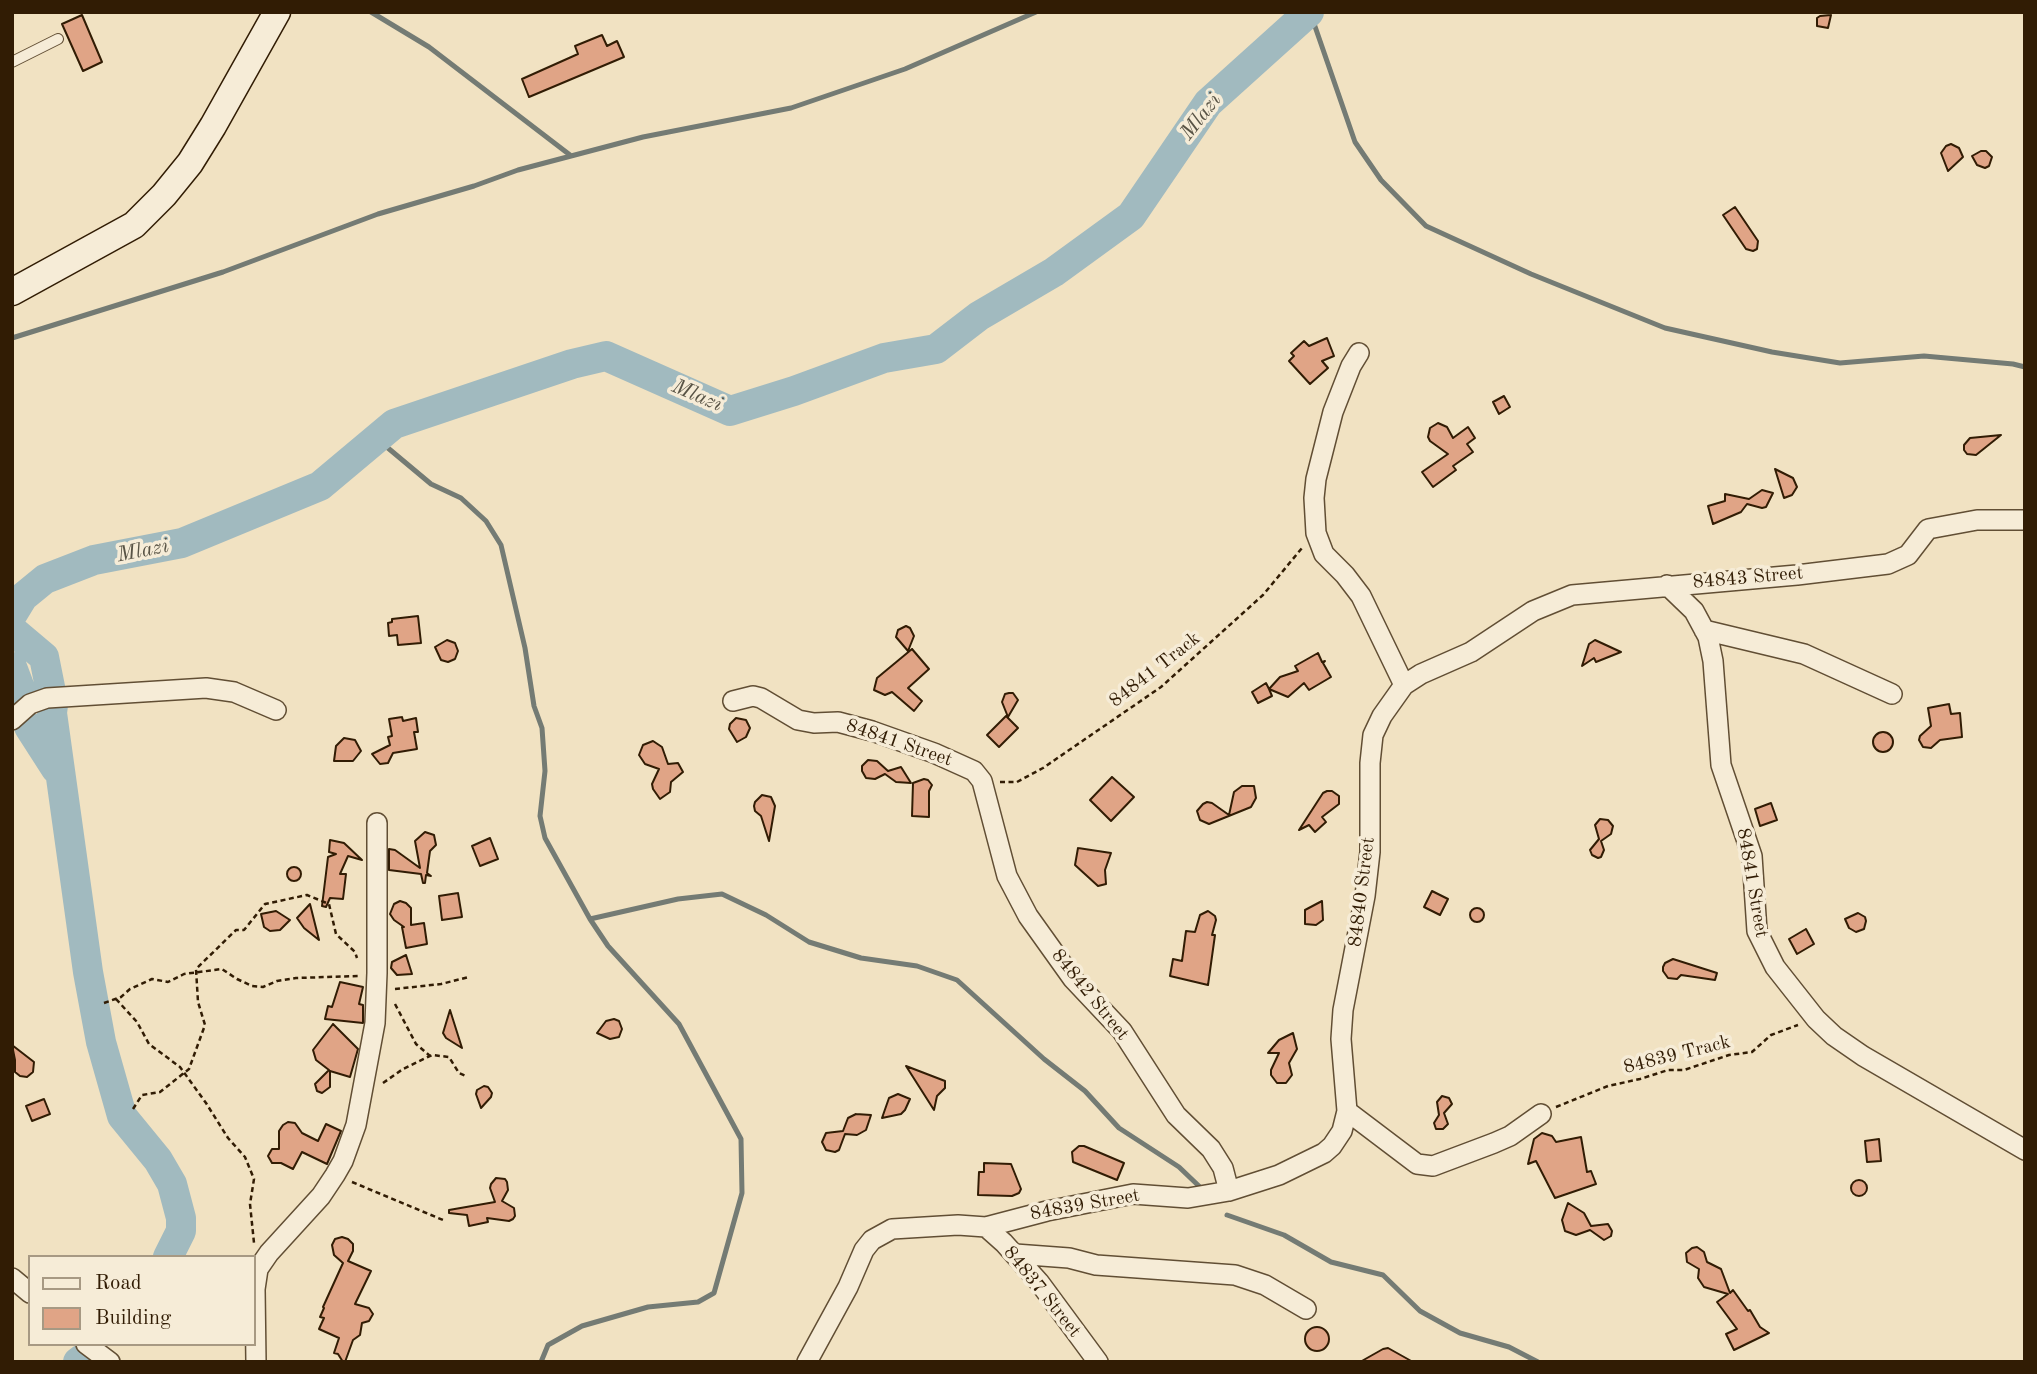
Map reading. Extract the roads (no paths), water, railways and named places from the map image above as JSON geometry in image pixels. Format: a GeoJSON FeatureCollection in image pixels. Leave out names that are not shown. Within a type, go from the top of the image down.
{"type":"FeatureCollection","features":[{"type":"Feature","properties":{"kind":"street"},"geometry":{"type":"LineString","coordinates":[[12,292],[134,225],[164,195],[190,163],[213,127],[277,12]]}},
{"type":"Feature","properties":{"kind":"street"},"geometry":{"type":"LineString","coordinates":[[1359,354],[1351,366],[1329,428],[1314,489],[1317,533],[1324,554],[1361,596],[1404,685]]}},
{"type":"Feature","properties":{"kind":"street","name":"84843 Street"},"geometry":{"type":"LineString","coordinates":[[1471,652],[1532,611],[1572,595],[1888,564],[1908,555],[1928,529],[1977,520],[2025,520]]}},
{"type":"Feature","properties":{"kind":"street","name":"84841 Street"},"geometry":{"type":"LineString","coordinates":[[1667,586],[1694,611],[1704,630],[1713,661],[1721,765],[1742,823],[1753,865],[1757,931],[1775,967],[1816,1020],[1834,1036],[1863,1056],[2025,1150]]}},
{"type":"Feature","properties":{"kind":"street"},"geometry":{"type":"LineString","coordinates":[[1704,630],[1804,654],[1892,694]]}},
{"type":"Feature","properties":{"kind":"street","name":"84840 Street"},"geometry":{"type":"LineString","coordinates":[[1305,1162],[1332,1146],[1342,1131],[1347,1111],[1341,1040],[1343,1010],[1368,874],[1373,735],[1382,716],[1404,685],[1421,674],[1471,652]]}},
{"type":"Feature","properties":{"kind":"street"},"geometry":{"type":"LineString","coordinates":[[12,720],[30,704],[47,698],[193,688],[220,688],[276,710]]}},
{"type":"Feature","properties":{"kind":"street","name":"84841 Street"},"geometry":{"type":"LineString","coordinates":[[733,701],[753,696],[799,720],[814,723],[838,722],[872,731],[961,764],[974,771],[982,781]]}},
{"type":"Feature","properties":{"kind":"street","name":"84842 Street"},"geometry":{"type":"LineString","coordinates":[[982,781],[1007,876],[1028,916],[1073,979],[1122,1031],[1176,1115],[1211,1149],[1223,1168],[1229,1191]]}},
{"type":"Feature","properties":{"kind":"street"},"geometry":{"type":"LineString","coordinates":[[256,1282],[258,1269],[269,1253],[321,1196],[349,1147],[375,1023],[377,823]]}},
{"type":"Feature","properties":{"kind":"street"},"geometry":{"type":"LineString","coordinates":[[1347,1111],[1417,1164],[1425,1166],[1440,1165],[1510,1136],[1541,1114]]}},
{"type":"Feature","properties":{"kind":"street","name":"84839 Street"},"geometry":{"type":"LineString","coordinates":[[986,1227],[1047,1211],[1133,1194],[1188,1198],[1229,1191],[1279,1175],[1305,1162]]}},
{"type":"Feature","properties":{"kind":"street"},"geometry":{"type":"LineString","coordinates":[[807,1362],[872,1240],[892,1229],[911,1226],[986,1227]]}},
{"type":"Feature","properties":{"kind":"street","name":"84837 Street"},"geometry":{"type":"LineString","coordinates":[[986,1227],[1015,1254],[1039,1282],[1098,1362]]}},
{"type":"Feature","properties":{"kind":"street"},"geometry":{"type":"LineString","coordinates":[[1015,1254],[1069,1258],[1096,1265],[1235,1275],[1265,1285],[1306,1309]]}},
{"type":"Feature","properties":{"kind":"street"},"geometry":{"type":"LineString","coordinates":[[12,1278],[28,1291]]}},
{"type":"Feature","properties":{"kind":"street"},"geometry":{"type":"LineString","coordinates":[[89,1346],[110,1362]]}},
{"type":"Feature","properties":{"kind":"lane"},"geometry":{"type":"LineString","coordinates":[[12,61],[58,39]]}},
{"type":"Feature","properties":{"kind":"waterway"},"geometry":{"type":"LineString","coordinates":[[371,12],[429,47],[570,155]]}},
{"type":"Feature","properties":{"kind":"waterway"},"geometry":{"type":"LineString","coordinates":[[12,338],[223,272],[378,214],[518,170],[643,137],[791,108],[905,69],[1036,12]]}},
{"type":"Feature","properties":{"kind":"waterway","name":"Mlazi"},"geometry":{"type":"LineString","coordinates":[[12,615],[23,597],[45,579],[94,560],[182,543],[320,486],[394,424],[572,364],[606,356],[730,411],[884,358],[936,349],[979,316],[1054,272],[1131,216],[1208,103],[1309,12]]}},
{"type":"Feature","properties":{"kind":"waterway"},"geometry":{"type":"LineString","coordinates":[[1310,12],[1355,142],[1381,180],[1426,226],[1531,274],[1665,328],[1772,352],[1840,363],[1924,356],[2025,367]]}},
{"type":"Feature","properties":{"kind":"waterway"},"geometry":{"type":"LineString","coordinates":[[376,438],[431,484],[461,498],[486,521],[501,545],[525,648],[534,706],[542,728],[545,771],[540,816],[545,838],[608,946],[679,1024],[741,1139],[742,1193],[714,1293],[698,1302],[648,1307],[582,1326],[548,1345],[541,1362]]}},
{"type":"Feature","properties":{"kind":"waterway"},"geometry":{"type":"LineString","coordinates":[[12,630],[44,657],[51,692]]}},
{"type":"Feature","properties":{"kind":"waterway"},"geometry":{"type":"LineString","coordinates":[[12,667],[24,699]]}},
{"type":"Feature","properties":{"kind":"waterway"},"geometry":{"type":"LineString","coordinates":[[53,705],[88,972],[101,1042],[122,1116],[158,1160],[172,1184],[181,1218],[181,1231],[169,1255]]}},
{"type":"Feature","properties":{"kind":"waterway"},"geometry":{"type":"LineString","coordinates":[[29,727],[56,769]]}},
{"type":"Feature","properties":{"kind":"waterway"},"geometry":{"type":"LineString","coordinates":[[590,919],[678,899],[722,894],[766,915],[809,942],[861,958],[917,966],[957,980],[1044,1059],[1085,1091],[1119,1128],[1179,1167],[1202,1189]]}},
{"type":"Feature","properties":{"kind":"waterway"},"geometry":{"type":"LineString","coordinates":[[1227,1215],[1284,1235],[1331,1262],[1383,1275],[1420,1311],[1460,1333],[1509,1347],[1538,1362]]}},
{"type":"Feature","properties":{"kind":"waterway"},"geometry":{"type":"LineString","coordinates":[[78,1362],[82,1359]]}}]}
